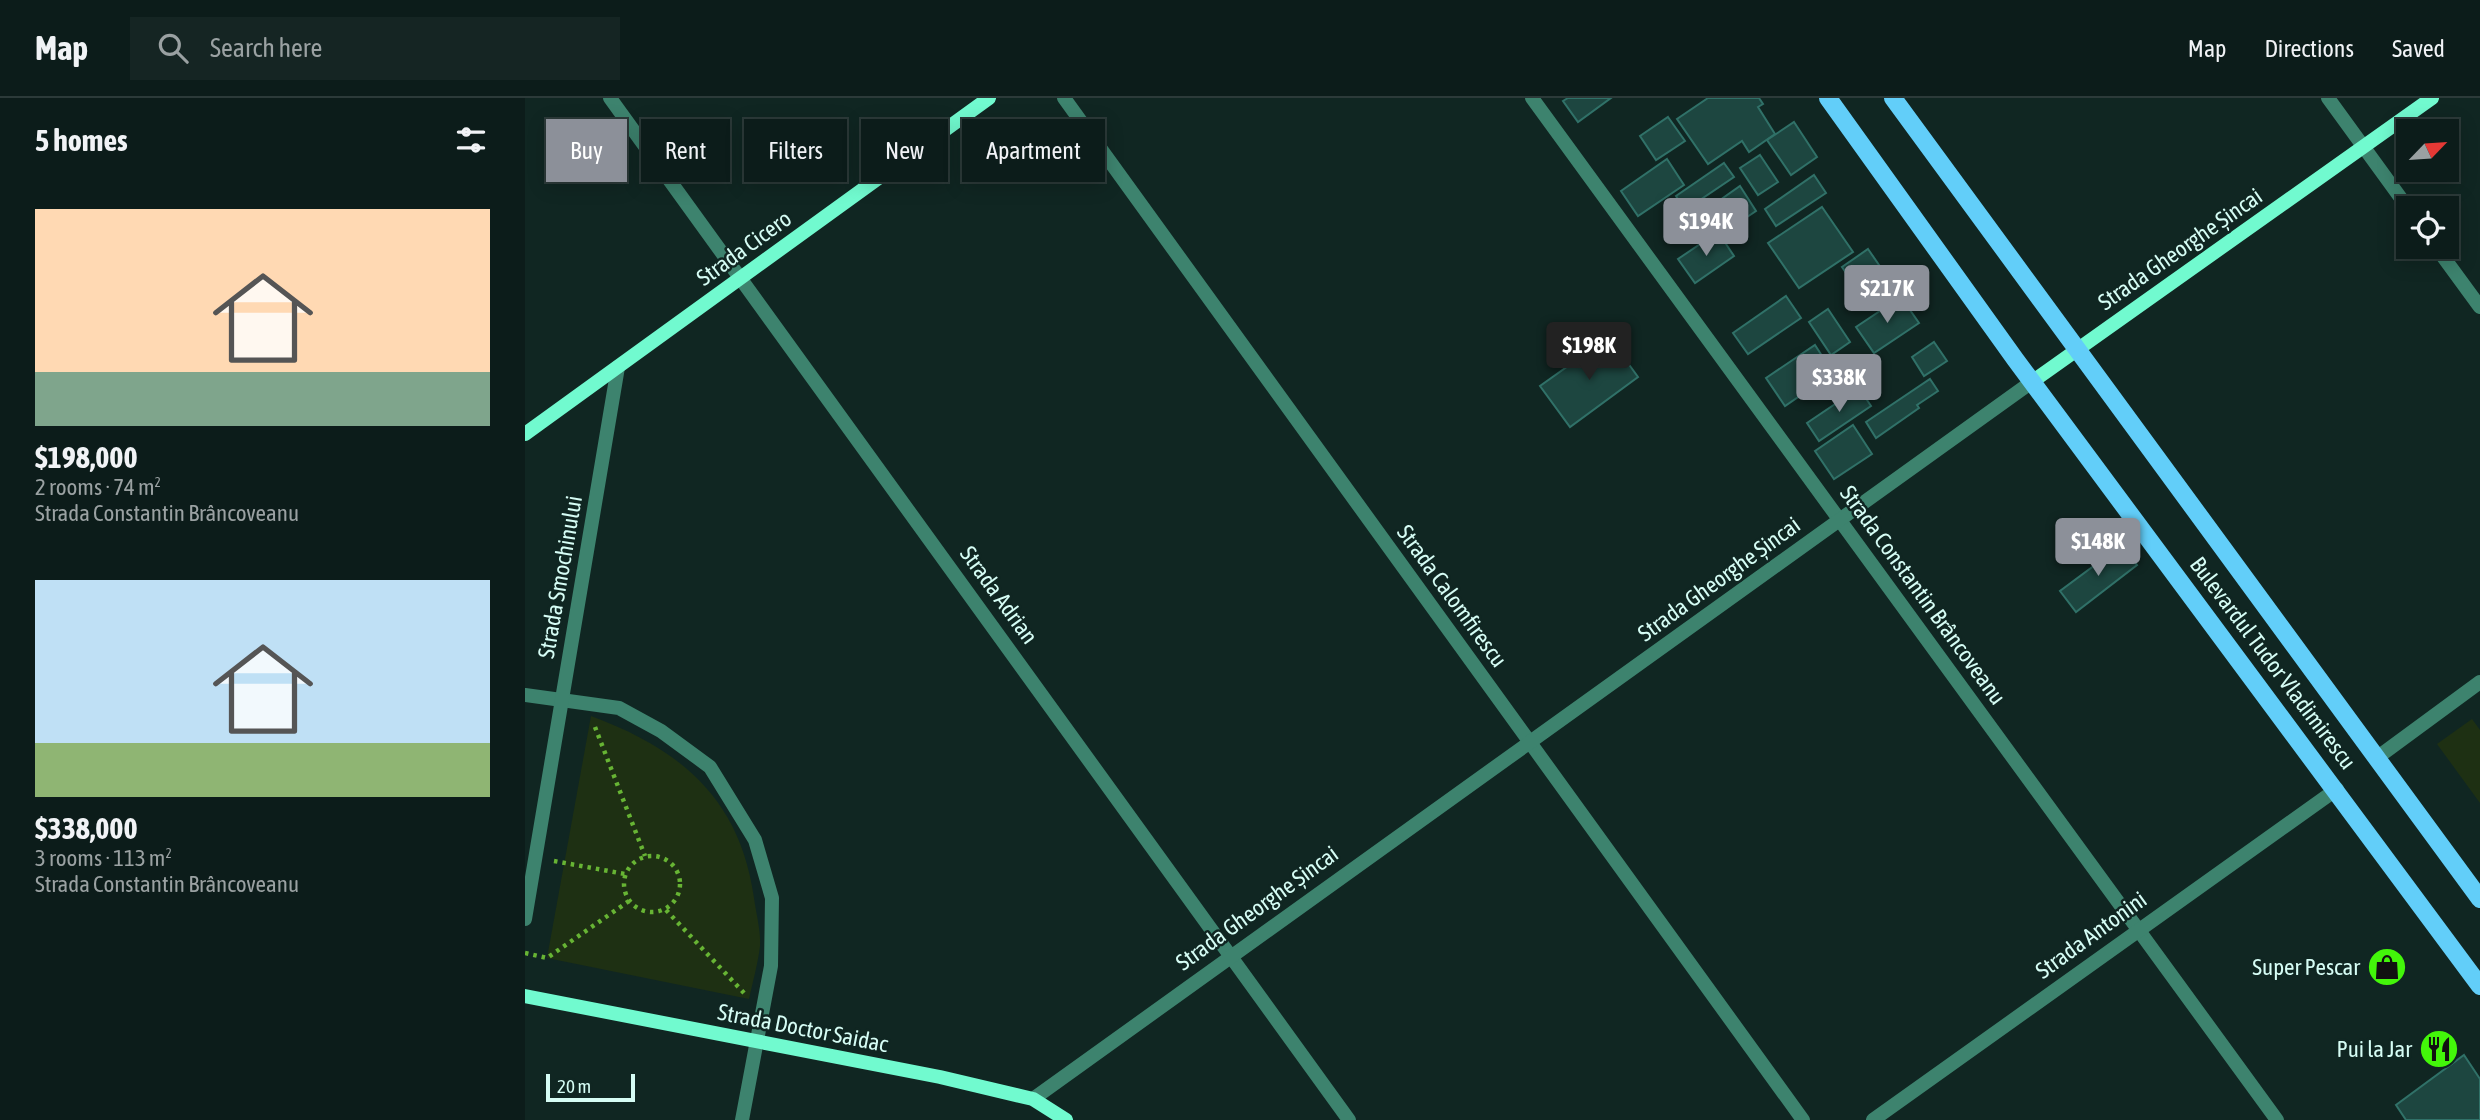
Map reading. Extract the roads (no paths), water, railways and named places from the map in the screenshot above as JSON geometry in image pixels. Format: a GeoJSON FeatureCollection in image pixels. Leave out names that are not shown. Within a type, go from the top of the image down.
{"type":"FeatureCollection","features":[{"type":"Feature","properties":{"kind":"main road","name":"Bulevardul Tudor Vladimirescu"},"geometry":{"type":"LineString","coordinates":[[1828,98],[2033,381],[2480,986]]}},
{"type":"Feature","properties":{"kind":"main road","name":"Bulevardul Tudor Vladimirescu"},"geometry":{"type":"LineString","coordinates":[[1893,98],[2480,899]]}},
{"type":"Feature","properties":{"kind":"street","name":"Strada Adrian"},"geometry":{"type":"LineString","coordinates":[[610,98],[1349,1120]]}},
{"type":"Feature","properties":{"kind":"street","name":"Strada Cicero"},"geometry":{"type":"LineString","coordinates":[[525,434],[989,98]]}},
{"type":"Feature","properties":{"kind":"street","name":"Strada Calomfirescu"},"geometry":{"type":"LineString","coordinates":[[1064,98],[1803,1120]]}},
{"type":"Feature","properties":{"kind":"street","name":"Strada Constantin Brâncoveanu"},"geometry":{"type":"LineString","coordinates":[[1532,98],[2277,1120]]}},
{"type":"Feature","properties":{"kind":"street"},"geometry":{"type":"LineString","coordinates":[[2328,98],[2399,196]]}},
{"type":"Feature","properties":{"kind":"street","name":"Strada Gheorghe Șincai"},"geometry":{"type":"LineString","coordinates":[[1033,1099],[1230,955],[2432,98]]}},
{"type":"Feature","properties":{"kind":"street"},"geometry":{"type":"LineString","coordinates":[[2445,259],[2480,307]]}},
{"type":"Feature","properties":{"kind":"street","name":"Strada Smochinului"},"geometry":{"type":"LineString","coordinates":[[525,919],[618,367]]}},
{"type":"Feature","properties":{"kind":"street"},"geometry":{"type":"LineString","coordinates":[[2378,757],[2480,682]]}},
{"type":"Feature","properties":{"kind":"street"},"geometry":{"type":"LineString","coordinates":[[525,695],[563,698],[619,708],[661,731],[709,767],[755,840],[772,898],[771,967],[742,1120]]}},
{"type":"Feature","properties":{"kind":"street","name":"Strada Antonini"},"geometry":{"type":"LineString","coordinates":[[1873,1120],[2337,789]]}},
{"type":"Feature","properties":{"kind":"street","name":"Strada Doctor Saidac"},"geometry":{"type":"LineString","coordinates":[[525,996],[940,1077],[1033,1099],[1066,1120]]}},
{"type":"Feature","properties":{"kind":"place","name":"Super Pescar"},"geometry":{"type":"Point","coordinates":[2387,967]}},
{"type":"Feature","properties":{"kind":"place","name":"Pui la Jar"},"geometry":{"type":"Point","coordinates":[2439,1049]}}]}
